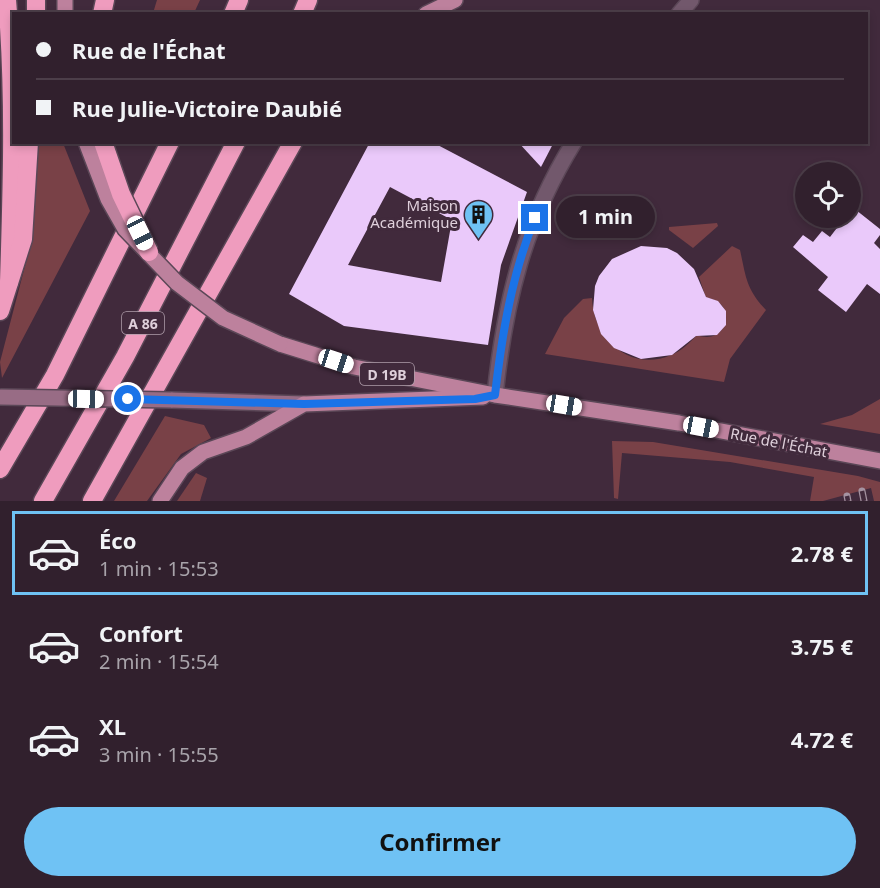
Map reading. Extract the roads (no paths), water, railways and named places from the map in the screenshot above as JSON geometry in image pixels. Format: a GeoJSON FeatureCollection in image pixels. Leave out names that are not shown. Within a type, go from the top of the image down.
{"type":"FeatureCollection","features":[{"type":"Feature","properties":{"kind":"highway"},"geometry":{"type":"LineString","coordinates":[[7,0],[12,59]]}},
{"type":"Feature","properties":{"kind":"highway"},"geometry":{"type":"LineString","coordinates":[[9,282],[13,144]]}},
{"type":"Feature","properties":{"kind":"highway"},"geometry":{"type":"LineString","coordinates":[[0,311],[23,239],[29,144]]}},
{"type":"Feature","properties":{"kind":"highway"},"geometry":{"type":"LineString","coordinates":[[105,144],[121,195],[149,252]]}},
{"type":"Feature","properties":{"kind":"highway"},"geometry":{"type":"LineString","coordinates":[[0,469],[55,375],[169,144]]}},
{"type":"Feature","properties":{"kind":"highway","name":"A 86"},"geometry":{"type":"LineString","coordinates":[[43,501],[125,357],[235,144]]}},
{"type":"Feature","properties":{"kind":"highway"},"geometry":{"type":"LineString","coordinates":[[92,501],[292,144]]}},
{"type":"Feature","properties":{"kind":"main road"},"geometry":{"type":"LineString","coordinates":[[430,12],[455,0]]}},
{"type":"Feature","properties":{"kind":"main road","name":"D 19B"},"geometry":{"type":"LineString","coordinates":[[87,144],[108,199],[125,230],[177,283],[223,318],[280,344],[354,367],[495,395]]}},
{"type":"Feature","properties":{"kind":"main road"},"geometry":{"type":"LineString","coordinates":[[160,501],[182,468],[203,452],[246,437],[304,404],[475,399],[495,395]]}},
{"type":"Feature","properties":{"kind":"main road","name":"Rue de l'Échat"},"geometry":{"type":"LineString","coordinates":[[495,395],[679,423],[880,461]]}},
{"type":"Feature","properties":{"kind":"street"},"geometry":{"type":"LineString","coordinates":[[0,6],[1,0]]}},
{"type":"Feature","properties":{"kind":"street"},"geometry":{"type":"LineString","coordinates":[[681,12],[691,0]]}},
{"type":"Feature","properties":{"kind":"street"},"geometry":{"type":"LineString","coordinates":[[495,395],[501,344],[521,252],[549,184],[573,144]]}},
{"type":"Feature","properties":{"kind":"street"},"geometry":{"type":"LineString","coordinates":[[0,397],[304,404]]}},
{"type":"Feature","properties":{"kind":"railway"},"geometry":{"type":"LineString","coordinates":[[862,491],[864,501]]}},
{"type":"Feature","properties":{"kind":"railway"},"geometry":{"type":"LineString","coordinates":[[847,496],[848,501]]}},
{"type":"Feature","properties":{"kind":"place","name":"Maison Académique"},"geometry":{"type":"Point","coordinates":[479,240]}}]}
